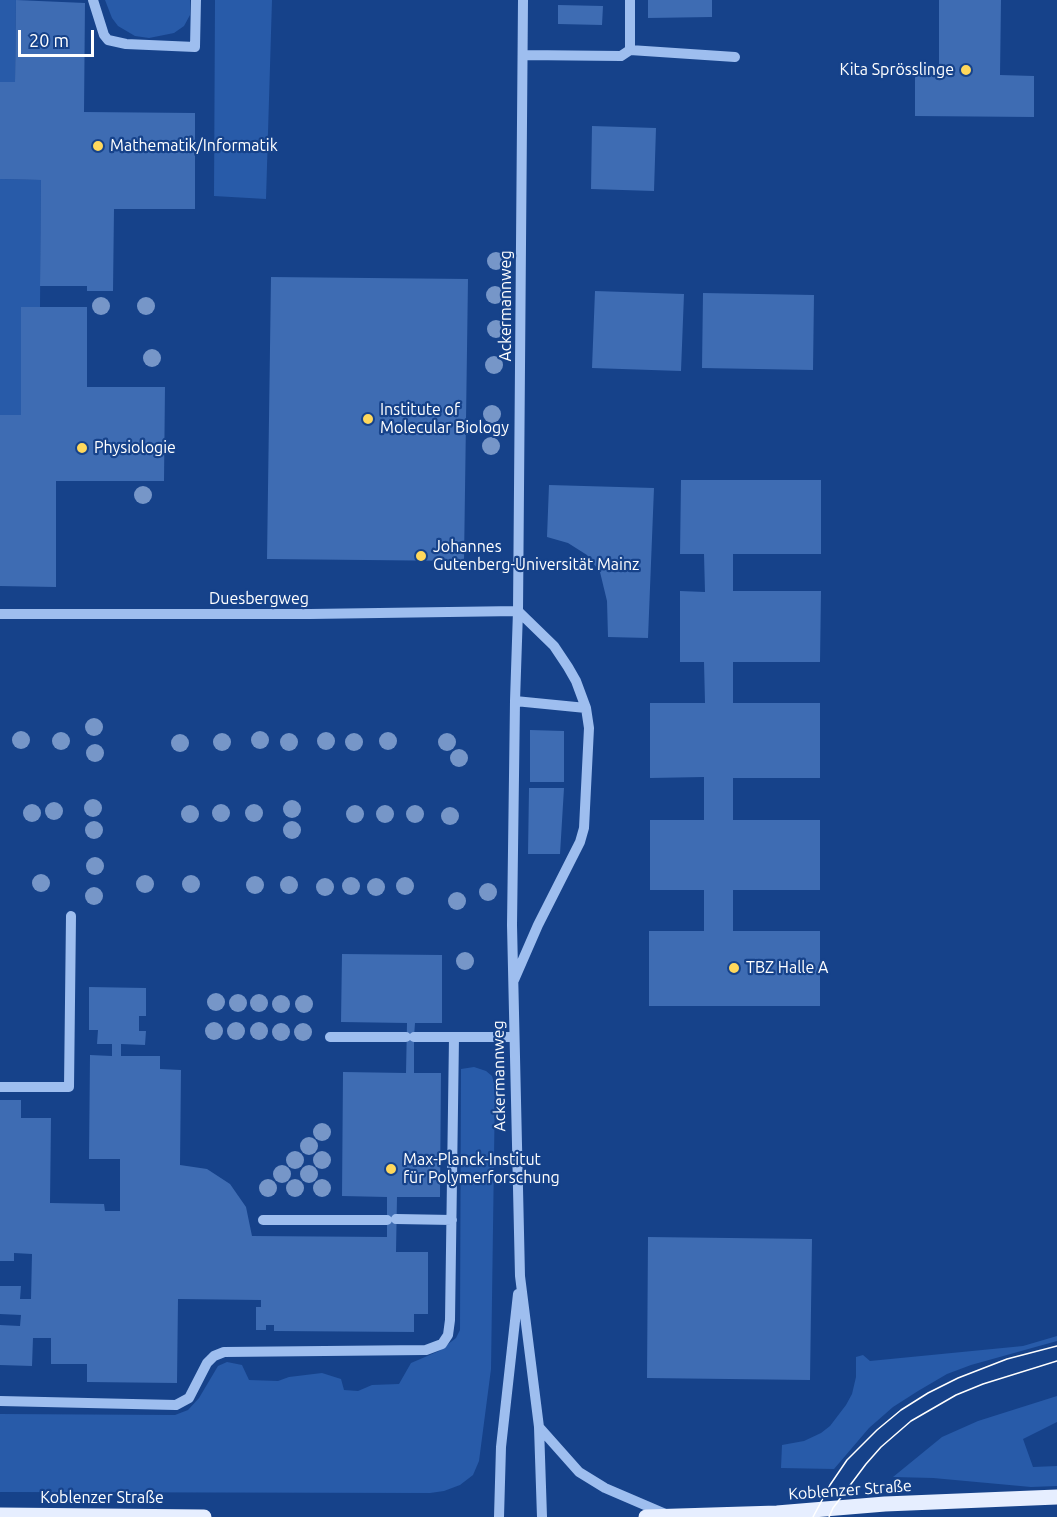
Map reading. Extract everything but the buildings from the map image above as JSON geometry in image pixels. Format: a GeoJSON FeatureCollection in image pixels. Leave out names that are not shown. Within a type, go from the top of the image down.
{"type":"FeatureCollection","features":[{"type":"Feature","properties":{"kind":"main road","name":"Koblenzer Straße"},"geometry":{"type":"LineString","coordinates":[[646,1517],[777,1513],[885,1504],[1057,1497]]}},
{"type":"Feature","properties":{"kind":"main road","name":"Koblenzer Straße"},"geometry":{"type":"LineString","coordinates":[[0,1515],[204,1517]]}},
{"type":"Feature","properties":{"kind":"street"},"geometry":{"type":"LineString","coordinates":[[93,0],[104,35],[108,40],[126,44],[195,47],[196,0]]}},
{"type":"Feature","properties":{"kind":"street","name":"Ackermannweg"},"geometry":{"type":"LineString","coordinates":[[523,0],[513,1037],[520,1276],[539,1427],[542,1517]]}},
{"type":"Feature","properties":{"kind":"street"},"geometry":{"type":"LineString","coordinates":[[630,0],[630,50]]}},
{"type":"Feature","properties":{"kind":"street"},"geometry":{"type":"LineString","coordinates":[[523,55],[621,56],[630,50],[735,57]]}},
{"type":"Feature","properties":{"kind":"street","name":"Ackermannweg"},"geometry":{"type":"LineString","coordinates":[[513,983],[538,925],[576,853],[585,828],[590,728],[586,708],[576,681],[554,646],[518,611]]}},
{"type":"Feature","properties":{"kind":"street","name":"Duesbergweg"},"geometry":{"type":"LineString","coordinates":[[0,614],[518,611]]}},
{"type":"Feature","properties":{"kind":"street"},"geometry":{"type":"LineString","coordinates":[[515,701],[586,708]]}},
{"type":"Feature","properties":{"kind":"street"},"geometry":{"type":"LineString","coordinates":[[0,1087],[69,1087],[71,916]]}},
{"type":"Feature","properties":{"kind":"street"},"geometry":{"type":"LineString","coordinates":[[330,1037],[513,1037]]}},
{"type":"Feature","properties":{"kind":"street"},"geometry":{"type":"LineString","coordinates":[[0,1401],[176,1405],[189,1398],[207,1363],[214,1356],[224,1352],[426,1350],[441,1344],[447,1335],[450,1320],[454,1037]]}},
{"type":"Feature","properties":{"kind":"street"},"geometry":{"type":"LineString","coordinates":[[263,1220],[452,1220]]}},
{"type":"Feature","properties":{"kind":"street","name":"Ackermannweg"},"geometry":{"type":"LineString","coordinates":[[499,1517],[501,1447],[520,1276]]}},
{"type":"Feature","properties":{"kind":"street"},"geometry":{"type":"LineString","coordinates":[[539,1427],[579,1472],[605,1488],[671,1516]]}},
{"type":"Feature","properties":{"kind":"shaded area"},"geometry":{"type":"Polygon","coordinates":[[[0,0],[16,0],[15,82],[0,82],[0,0]]]}},
{"type":"Feature","properties":{"kind":"shaded area"},"geometry":{"type":"Polygon","coordinates":[[[105,0],[190,0],[190,15],[184,26],[174,33],[149,38],[135,36],[118,26],[105,0]]]}},
{"type":"Feature","properties":{"kind":"shaded area"},"geometry":{"type":"Polygon","coordinates":[[[215,0],[272,0],[266,199],[214,196],[215,0]]]}},
{"type":"Feature","properties":{"kind":"shaded area"},"geometry":{"type":"Polygon","coordinates":[[[0,179],[41,180],[40,307],[21,307],[21,415],[0,415],[0,179]]]}},
{"type":"Feature","properties":{"kind":"shaded area"},"geometry":{"type":"Polygon","coordinates":[[[474,1067],[492,1076],[495,1087],[491,1369],[479,1461],[473,1475],[460,1485],[430,1493],[0,1492],[0,1414],[175,1415],[188,1410],[199,1398],[218,1366],[227,1362],[242,1365],[249,1380],[278,1381],[289,1377],[322,1373],[341,1379],[344,1390],[358,1391],[372,1385],[399,1384],[411,1363],[439,1351],[456,1338],[460,1330],[461,1069],[474,1067]]]}},
{"type":"Feature","properties":{"kind":"shaded area"},"geometry":{"type":"Polygon","coordinates":[[[1057,1336],[1057,1341],[947,1374],[918,1391],[893,1407],[869,1428],[834,1469],[781,1468],[782,1445],[804,1441],[821,1433],[830,1426],[846,1405],[852,1394],[856,1377],[856,1357],[863,1355],[870,1361],[1023,1346],[1057,1336]]]}},
{"type":"Feature","properties":{"kind":"shaded area"},"geometry":{"type":"Polygon","coordinates":[[[1057,1396],[1057,1422],[1023,1439],[1033,1467],[1057,1466],[1057,1486],[1031,1487],[933,1478],[893,1477],[942,1437],[978,1421],[1057,1396]]]}},
{"type":"Feature","properties":{"kind":"tram line"},"geometry":{"type":"LineString","coordinates":[[813,1517],[847,1460],[901,1410],[958,1378],[1007,1359],[1057,1346]]}},
{"type":"Feature","properties":{"kind":"tram line"},"geometry":{"type":"LineString","coordinates":[[829,1517],[833,1508],[866,1464],[881,1447],[911,1421],[956,1395],[983,1384],[1057,1361]]}},
{"type":"Feature","properties":{"kind":"place","name":"Kita Sprösslinge"},"geometry":{"type":"Point","coordinates":[966,70]}},
{"type":"Feature","properties":{"kind":"place","name":"Mathematik/Informatik"},"geometry":{"type":"Point","coordinates":[98,146]}},
{"type":"Feature","properties":{"kind":"place","name":"Institute of Molecular Biology"},"geometry":{"type":"Point","coordinates":[368,419]}},
{"type":"Feature","properties":{"kind":"place","name":"Physiologie"},"geometry":{"type":"Point","coordinates":[82,448]}},
{"type":"Feature","properties":{"kind":"place","name":"Johannes Gutenberg-Universität Mainz"},"geometry":{"type":"Point","coordinates":[421,556]}},
{"type":"Feature","properties":{"kind":"place","name":"TBZ Halle A"},"geometry":{"type":"Point","coordinates":[734,968]}},
{"type":"Feature","properties":{"kind":"place","name":"Max-Planck-Institut für Polymerforschung"},"geometry":{"type":"Point","coordinates":[391,1169]}}]}
